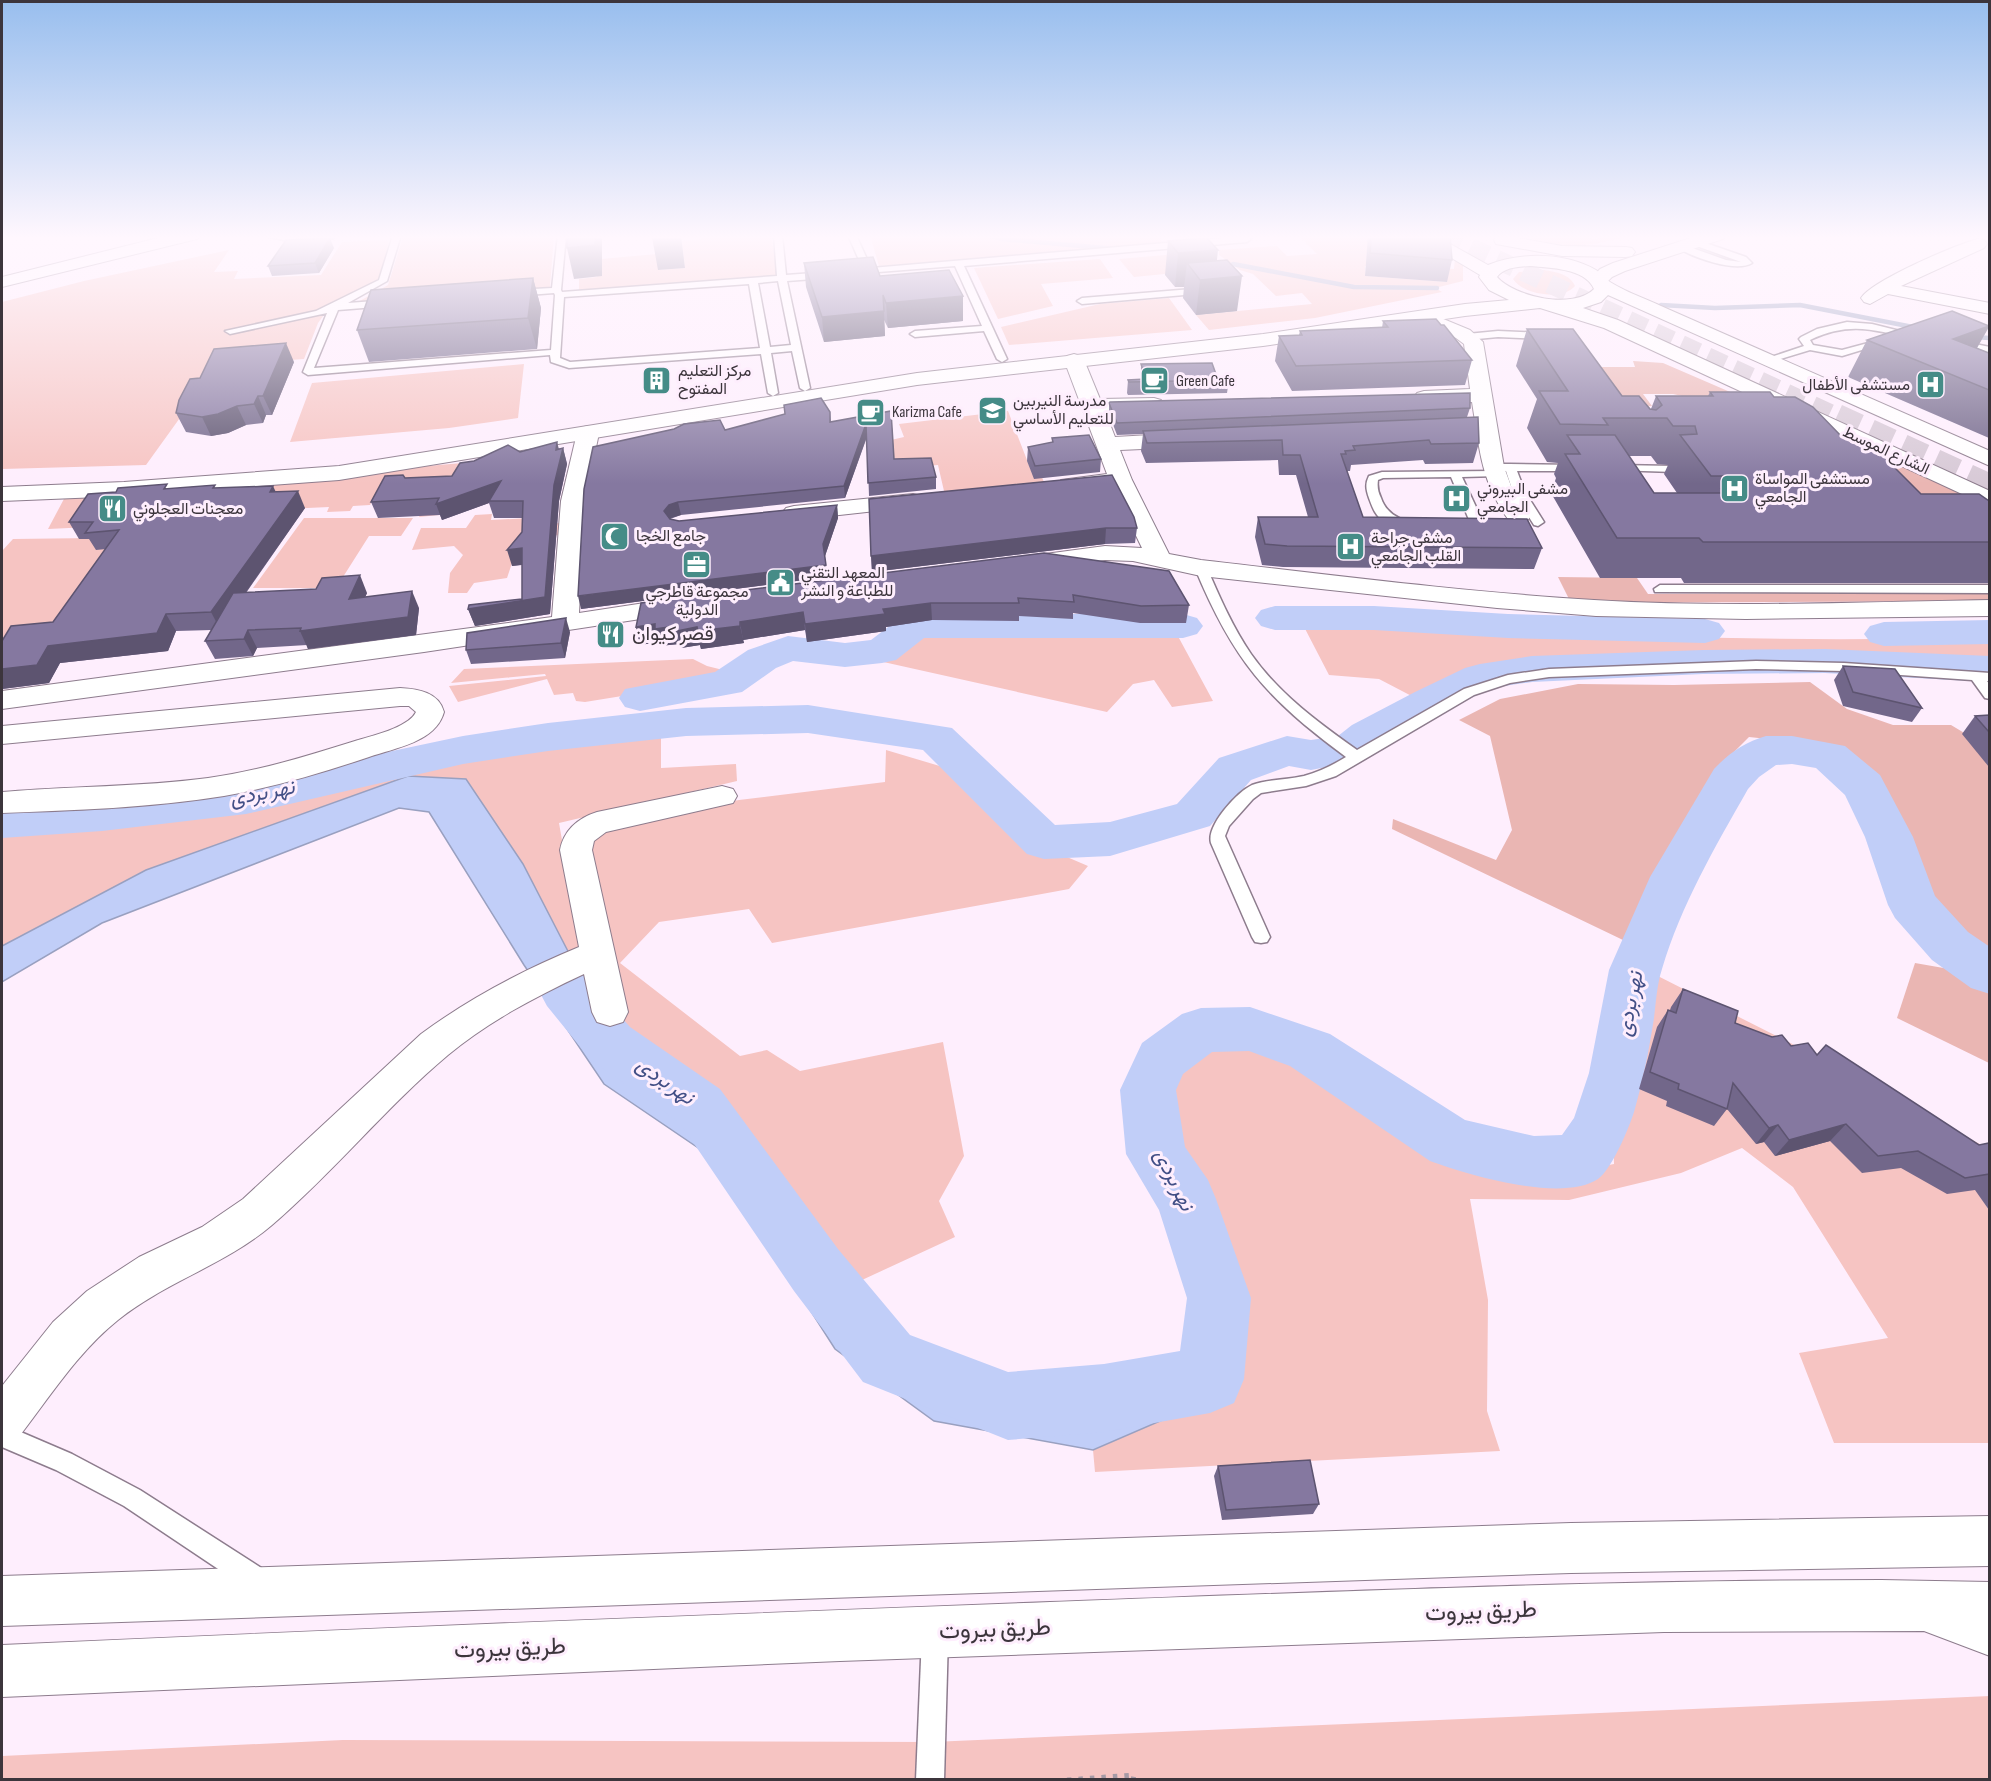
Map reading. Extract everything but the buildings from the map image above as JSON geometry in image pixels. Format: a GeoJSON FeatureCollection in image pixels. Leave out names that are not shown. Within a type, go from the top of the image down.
{"type":"FeatureCollection","features":[{"type":"Feature","properties":{"kind":"main road"},"geometry":{"type":"LineString","coordinates":[[2,477],[223,467],[465,443],[940,366],[1344,318]]}},
{"type":"Feature","properties":{"kind":"main road"},"geometry":{"type":"LineString","coordinates":[[2,494],[124,489],[339,472],[905,380],[1263,340],[1416,318]]}},
{"type":"Feature","properties":{"kind":"main road"},"geometry":{"type":"LineString","coordinates":[[1426,318],[1467,337],[1473,345],[1488,428],[1500,470],[1528,519]]}},
{"type":"Feature","properties":{"kind":"main road"},"geometry":{"type":"LineString","coordinates":[[1458,318],[1516,320],[1704,367]]}},
{"type":"Feature","properties":{"kind":"main road","name":"الشارع الموسط"},"geometry":{"type":"LineString","coordinates":[[1596,318],[1989,500]]}},
{"type":"Feature","properties":{"kind":"main road","name":"الشارع الموسط"},"geometry":{"type":"LineString","coordinates":[[1672,318],[1989,459]]}},
{"type":"Feature","properties":{"kind":"main road"},"geometry":{"type":"LineString","coordinates":[[1568,333],[1599,319]]}},
{"type":"Feature","properties":{"kind":"main road"},"geometry":{"type":"LineString","coordinates":[[1074,360],[1121,480],[1159,558]]}},
{"type":"Feature","properties":{"kind":"main road"},"geometry":{"type":"LineString","coordinates":[[1399,398],[1483,395]]}},
{"type":"Feature","properties":{"kind":"main road"},"geometry":{"type":"LineString","coordinates":[[1090,405],[1173,403]]}},
{"type":"Feature","properties":{"kind":"main road"},"geometry":{"type":"LineString","coordinates":[[1416,430],[1488,428]]}},
{"type":"Feature","properties":{"kind":"main road"},"geometry":{"type":"LineString","coordinates":[[565,621],[573,501],[588,433]]}},
{"type":"Feature","properties":{"kind":"main road"},"geometry":{"type":"LineString","coordinates":[[1106,444],[1201,440]]}},
{"type":"Feature","properties":{"kind":"main road"},"geometry":{"type":"LineString","coordinates":[[1921,467],[1946,471],[1966,467],[1972,460],[1971,456],[1959,445]]}},
{"type":"Feature","properties":{"kind":"main road"},"geometry":{"type":"LineString","coordinates":[[1049,487],[1121,480]]}},
{"type":"Feature","properties":{"kind":"main road"},"geometry":{"type":"LineString","coordinates":[[1947,480],[1989,488]]}},
{"type":"Feature","properties":{"kind":"main road"},"geometry":{"type":"LineString","coordinates":[[776,515],[931,499]]}},
{"type":"Feature","properties":{"kind":"main road"},"geometry":{"type":"LineString","coordinates":[[1000,566],[1105,553],[1133,554],[1201,568],[1497,600],[1596,608],[1746,611],[1989,608]]}},
{"type":"Feature","properties":{"kind":"main road"},"geometry":{"type":"LineString","coordinates":[[2,700],[424,644],[565,621],[709,602]]}},
{"type":"Feature","properties":{"kind":"main road"},"geometry":{"type":"LineString","coordinates":[[2,735],[400,697],[421,699],[428,703],[430,709],[429,716],[424,723],[404,734],[300,768],[254,780],[161,793],[67,797],[2,803]]}},
{"type":"Feature","properties":{"kind":"main road"},"geometry":{"type":"LineString","coordinates":[[610,1012],[576,850],[578,840],[585,830],[597,823],[722,796]]}},
{"type":"Feature","properties":{"kind":"main road"},"geometry":{"type":"LineString","coordinates":[[2,1422],[69,1337],[102,1306],[127,1287],[154,1271],[208,1246],[251,1217],[434,1045],[460,1024],[514,992],[598,953]]}},
{"type":"Feature","properties":{"kind":"main road"},"geometry":{"type":"LineString","coordinates":[[2,1601],[1571,1548],[1989,1541]]}},
{"type":"Feature","properties":{"kind":"main road"},"geometry":{"type":"LineString","coordinates":[[1918,1605],[1989,1631]]}},
{"type":"Feature","properties":{"kind":"main road","name":"طريق بيروت"},"geometry":{"type":"LineString","coordinates":[[2,1671],[484,1648],[1533,1609],[1918,1605],[1989,1607]]}},
{"type":"Feature","properties":{"kind":"lane"},"geometry":{"type":"LineString","coordinates":[[230,331],[293,318]]}},
{"type":"Feature","properties":{"kind":"lane"},"geometry":{"type":"LineString","coordinates":[[330,318],[308,372],[557,352]]}},
{"type":"Feature","properties":{"kind":"lane"},"geometry":{"type":"LineString","coordinates":[[558,318],[555,360],[569,365],[797,348]]}},
{"type":"Feature","properties":{"kind":"lane"},"geometry":{"type":"LineString","coordinates":[[760,318],[773,393]]}},
{"type":"Feature","properties":{"kind":"lane"},"geometry":{"type":"LineString","coordinates":[[791,318],[805,388]]}},
{"type":"Feature","properties":{"kind":"lane"},"geometry":{"type":"LineString","coordinates":[[983,318],[1002,359]]}},
{"type":"Feature","properties":{"kind":"lane"},"geometry":{"type":"LineString","coordinates":[[1810,347],[1804,339],[1846,323],[1876,326],[1921,337]]}},
{"type":"Feature","properties":{"kind":"lane"},"geometry":{"type":"LineString","coordinates":[[915,334],[987,328]]}},
{"type":"Feature","properties":{"kind":"lane"},"geometry":{"type":"LineString","coordinates":[[1467,337],[1568,333]]}},
{"type":"Feature","properties":{"kind":"lane"},"geometry":{"type":"LineString","coordinates":[[1767,360],[1810,347],[1826,352],[1855,352],[1891,339],[1900,333]]}},
{"type":"Feature","properties":{"kind":"lane"},"geometry":{"type":"LineString","coordinates":[[1943,341],[1989,350]]}},
{"type":"Feature","properties":{"kind":"lane"},"geometry":{"type":"LineString","coordinates":[[1647,455],[1656,468]]}},
{"type":"Feature","properties":{"kind":"lane"},"geometry":{"type":"LineString","coordinates":[[1455,474],[1476,519],[1477,522],[1473,525],[1408,525],[1391,521],[1382,513],[1371,486],[1373,478],[1382,475],[1595,468],[1638,473],[1656,468],[1674,469]]}},
{"type":"Feature","properties":{"kind":"lane"},"geometry":{"type":"LineString","coordinates":[[1201,568],[1229,629],[1256,670],[1293,707],[1358,758]]}},
{"type":"Feature","properties":{"kind":"lane"},"geometry":{"type":"LineString","coordinates":[[1660,589],[1989,589]]}},
{"type":"Feature","properties":{"kind":"lane"},"geometry":{"type":"LineString","coordinates":[[1262,938],[1219,843],[1218,830],[1248,795],[1257,789],[1319,777],[1358,758],[1469,692],[1487,685],[1529,675],[1766,665],[1923,671],[1982,677],[1989,695]]}},
{"type":"Feature","properties":{"kind":"lane"},"geometry":{"type":"LineString","coordinates":[[2,1436],[64,1462],[132,1498],[275,1592]]}},
{"type":"Feature","properties":{"kind":"lane"},"geometry":{"type":"LineString","coordinates":[[930,1779],[935,1632]]}},
{"type":"Feature","properties":{"kind":"path"},"geometry":{"type":"LineString","coordinates":[[1067,1779],[1134,1775],[1133,1779]]}},
{"type":"Feature","properties":{"kind":"shaded area"},"geometry":{"type":"Polygon","coordinates":[[[2,318],[322,318],[304,359],[218,365],[146,465],[2,469],[2,318]]]}},
{"type":"Feature","properties":{"kind":"shaded area"},"geometry":{"type":"Polygon","coordinates":[[[1039,318],[1183,318],[1192,330],[1009,345],[1001,327],[1039,318]]]}},
{"type":"Feature","properties":{"kind":"shaded area"},"geometry":{"type":"Polygon","coordinates":[[[1199,318],[1314,318],[1209,330],[1199,318]]]}},
{"type":"Feature","properties":{"kind":"shaded area"},"geometry":{"type":"Polygon","coordinates":[[[1633,361],[1663,363],[1989,504],[1989,539],[1731,407],[1673,394],[1643,394],[1652,406],[1625,408],[1593,367],[1635,367],[1633,361]]]}},
{"type":"Feature","properties":{"kind":"shaded area"},"geometry":{"type":"Polygon","coordinates":[[[524,364],[518,418],[449,428],[290,442],[312,383],[524,364]]]}},
{"type":"Feature","properties":{"kind":"shaded area"},"geometry":{"type":"Polygon","coordinates":[[[1008,411],[1032,473],[1040,473],[1044,482],[1044,494],[920,495],[944,491],[938,465],[902,468],[894,457],[878,459],[869,445],[904,437],[899,424],[1008,411]]]}},
{"type":"Feature","properties":{"kind":"shaded area"},"geometry":{"type":"Polygon","coordinates":[[[486,461],[447,499],[439,515],[419,517],[430,493],[372,501],[370,505],[353,506],[350,511],[327,512],[329,507],[294,509],[48,529],[65,497],[486,461]]]}},
{"type":"Feature","properties":{"kind":"shaded area"},"geometry":{"type":"Polygon","coordinates":[[[492,514],[491,520],[531,518],[525,527],[559,523],[559,535],[551,536],[512,563],[507,578],[474,583],[467,593],[448,593],[450,573],[463,555],[454,546],[412,550],[421,528],[466,528],[475,515],[492,514]]]}},
{"type":"Feature","properties":{"kind":"shaded area"},"geometry":{"type":"Polygon","coordinates":[[[304,518],[413,518],[401,536],[369,536],[336,588],[253,588],[304,518]]]}},
{"type":"Feature","properties":{"kind":"shaded area"},"geometry":{"type":"Polygon","coordinates":[[[175,537],[109,602],[2,643],[2,551],[13,539],[175,537]]]}},
{"type":"Feature","properties":{"kind":"shaded area"},"geometry":{"type":"Polygon","coordinates":[[[1558,577],[1637,578],[1648,594],[1989,592],[1989,601],[1571,603],[1558,577]]]}},
{"type":"Feature","properties":{"kind":"shaded area"},"geometry":{"type":"Polygon","coordinates":[[[1301,621],[1731,638],[1989,637],[1989,667],[1835,659],[1534,666],[1471,677],[1425,703],[1379,679],[1329,675],[1301,621]]]}},
{"type":"Feature","properties":{"kind":"shaded area"},"geometry":{"type":"Polygon","coordinates":[[[1173,627],[1213,701],[1172,707],[1154,680],[1133,684],[1107,712],[861,657],[886,653],[917,629],[1173,627]]]}},
{"type":"Feature","properties":{"kind":"shaded area"},"geometry":{"type":"Polygon","coordinates":[[[693,659],[707,666],[735,673],[721,680],[585,702],[576,701],[573,693],[554,695],[547,679],[458,702],[449,686],[546,676],[545,674],[451,683],[464,669],[693,659]]]}},
{"type":"Feature","properties":{"kind":"shaded area"},"geometry":{"type":"Polygon","coordinates":[[[1810,682],[1847,709],[1893,725],[1951,725],[1966,734],[1990,767],[1989,969],[1949,940],[1922,903],[1887,808],[1864,779],[1845,761],[1808,743],[1749,737],[1720,766],[1623,940],[1392,829],[1393,819],[1496,860],[1512,830],[1490,736],[1459,720],[1500,699],[1578,684],[1674,685],[1810,682]]]}},
{"type":"Feature","properties":{"kind":"shaded area"},"geometry":{"type":"Polygon","coordinates":[[[661,731],[661,768],[736,764],[737,781],[559,823],[586,977],[583,984],[523,864],[466,779],[146,870],[2,946],[2,826],[74,824],[245,809],[410,767],[613,735],[661,731]]]}},
{"type":"Feature","properties":{"kind":"shaded area"},"geometry":{"type":"Polygon","coordinates":[[[886,750],[943,767],[1039,845],[1088,866],[1069,889],[772,943],[749,909],[659,922],[620,963],[740,1056],[767,1050],[800,1071],[943,1042],[964,1156],[939,1201],[955,1237],[849,1286],[708,1098],[608,1022],[585,849],[615,822],[739,800],[885,782],[886,750]]]}},
{"type":"Feature","properties":{"kind":"shaded area"},"geometry":{"type":"Polygon","coordinates":[[[1915,963],[1989,976],[1989,1063],[1897,1018],[1915,963]]]}},
{"type":"Feature","properties":{"kind":"shaded area"},"geometry":{"type":"Polygon","coordinates":[[[1642,968],[1820,1058],[1989,1149],[1976,1190],[1989,1210],[1989,1443],[1834,1443],[1799,1353],[1888,1338],[1793,1187],[1742,1148],[1681,1173],[1569,1200],[1470,1199],[1488,1300],[1487,1411],[1500,1451],[1095,1472],[1093,1450],[1211,1399],[1219,1298],[1186,1199],[1156,1154],[1148,1090],[1162,1059],[1201,1030],[1250,1029],[1310,1050],[1451,1143],[1455,1154],[1583,1170],[1614,1164],[1613,1130],[1642,968]]]}},
{"type":"Feature","properties":{"kind":"shaded area"},"geometry":{"type":"Polygon","coordinates":[[[1990,1696],[1989,1780],[2,1780],[2,1756],[343,1740],[932,1742],[1990,1696]]]}},
{"type":"Feature","properties":{"kind":"water"},"geometry":{"type":"Polygon","coordinates":[[[408,776],[466,779],[523,864],[573,961],[610,1043],[700,1106],[816,1270],[887,1359],[1008,1406],[1104,1398],[1210,1379],[1219,1298],[1211,1399],[1093,1450],[934,1421],[835,1349],[713,1158],[604,1084],[524,965],[429,812],[399,808],[102,923],[2,982],[2,946],[146,870],[408,776]]]}},
{"type":"Feature","properties":{"kind":"waterway"},"geometry":{"type":"LineString","coordinates":[[1867,318],[1918,328]]}},
{"type":"Feature","properties":{"kind":"waterway"},"geometry":{"type":"LineString","coordinates":[[1972,337],[1990,338]]}},
{"type":"Feature","properties":{"kind":"waterway"},"geometry":{"type":"LineString","coordinates":[[1275,618],[1374,618],[1508,626],[1705,631]]}},
{"type":"Feature","properties":{"kind":"waterway"},"geometry":{"type":"LineString","coordinates":[[640,698],[727,683],[762,659],[788,648],[845,655],[882,651],[914,626],[1183,626]]}},
{"type":"Feature","properties":{"kind":"waterway"},"geometry":{"type":"LineString","coordinates":[[1884,634],[1990,632]]}},
{"type":"Feature","properties":{"kind":"waterway"},"geometry":{"type":"LineString","coordinates":[[2,822],[102,815],[246,798],[463,750],[548,737],[686,722],[808,719],[936,738],[1044,842],[1110,839],[1193,815],[1235,769],[1287,751],[1311,755],[1351,749],[1367,735],[1480,677],[1532,669],[1703,662],[1825,661],[1990,669]]}},
{"type":"Feature","properties":{"kind":"waterway","name":"نهر بردى"},"geometry":{"type":"LineString","coordinates":[[566,991],[610,1043],[700,1106],[816,1270],[887,1359],[1008,1406],[1104,1398],[1210,1379],[1219,1298],[1186,1199],[1156,1154],[1148,1090],[1162,1059],[1201,1030],[1250,1029],[1310,1050],[1451,1143],[1534,1162],[1578,1160],[1600,1129],[1617,1073],[1635,970],[1674,877],[1730,780],[1743,766],[1766,751],[1792,750],[1829,756],[1864,786],[1889,837],[1913,905],[1950,946],[1990,974]]}},
{"type":"Feature","properties":{"kind":"tunnel"},"geometry":{"type":"LineString","coordinates":[[1624,318],[1840,418]]}},
{"type":"Feature","properties":{"kind":"tunnel"},"geometry":{"type":"LineString","coordinates":[[1837,416],[1990,486]]}},
{"type":"Feature","properties":{"kind":"place","name":"مركز التعليم المفتوح"},"geometry":{"type":"Point","coordinates":[657,380]}},
{"type":"Feature","properties":{"kind":"place","name":"Green Cafe"},"geometry":{"type":"Point","coordinates":[1155,381]}},
{"type":"Feature","properties":{"kind":"place","name":"مستشفى الأطفال"},"geometry":{"type":"Point","coordinates":[1931,385]}},
{"type":"Feature","properties":{"kind":"place","name":"مدرسة النيربين للتعليم الأساسي"},"geometry":{"type":"Point","coordinates":[992,410]}},
{"type":"Feature","properties":{"kind":"place","name":"Karizma Cafe"},"geometry":{"type":"Point","coordinates":[871,412]}},
{"type":"Feature","properties":{"kind":"place","name":"مستشفى المواساة الجامعي"},"geometry":{"type":"Point","coordinates":[1734,488]}},
{"type":"Feature","properties":{"kind":"place","name":"مشفى البيروني الجامعي"},"geometry":{"type":"Point","coordinates":[1456,498]}},
{"type":"Feature","properties":{"kind":"place","name":"معجنات العجلوني"},"geometry":{"type":"Point","coordinates":[112,509]}},
{"type":"Feature","properties":{"kind":"place","name":"جامع الخجا"},"geometry":{"type":"Point","coordinates":[615,536]}},
{"type":"Feature","properties":{"kind":"place","name":"مشفى جراحة القلب الجامعي"},"geometry":{"type":"Point","coordinates":[1350,547]}},
{"type":"Feature","properties":{"kind":"place","name":"مجموعة قاطرجي الدولية"},"geometry":{"type":"Point","coordinates":[697,564]}},
{"type":"Feature","properties":{"kind":"place","name":"المعهد التقني للطباعة و النشر"},"geometry":{"type":"Point","coordinates":[780,582]}},
{"type":"Feature","properties":{"kind":"place","name":"قصر كيوان"},"geometry":{"type":"Point","coordinates":[611,634]}}]}
